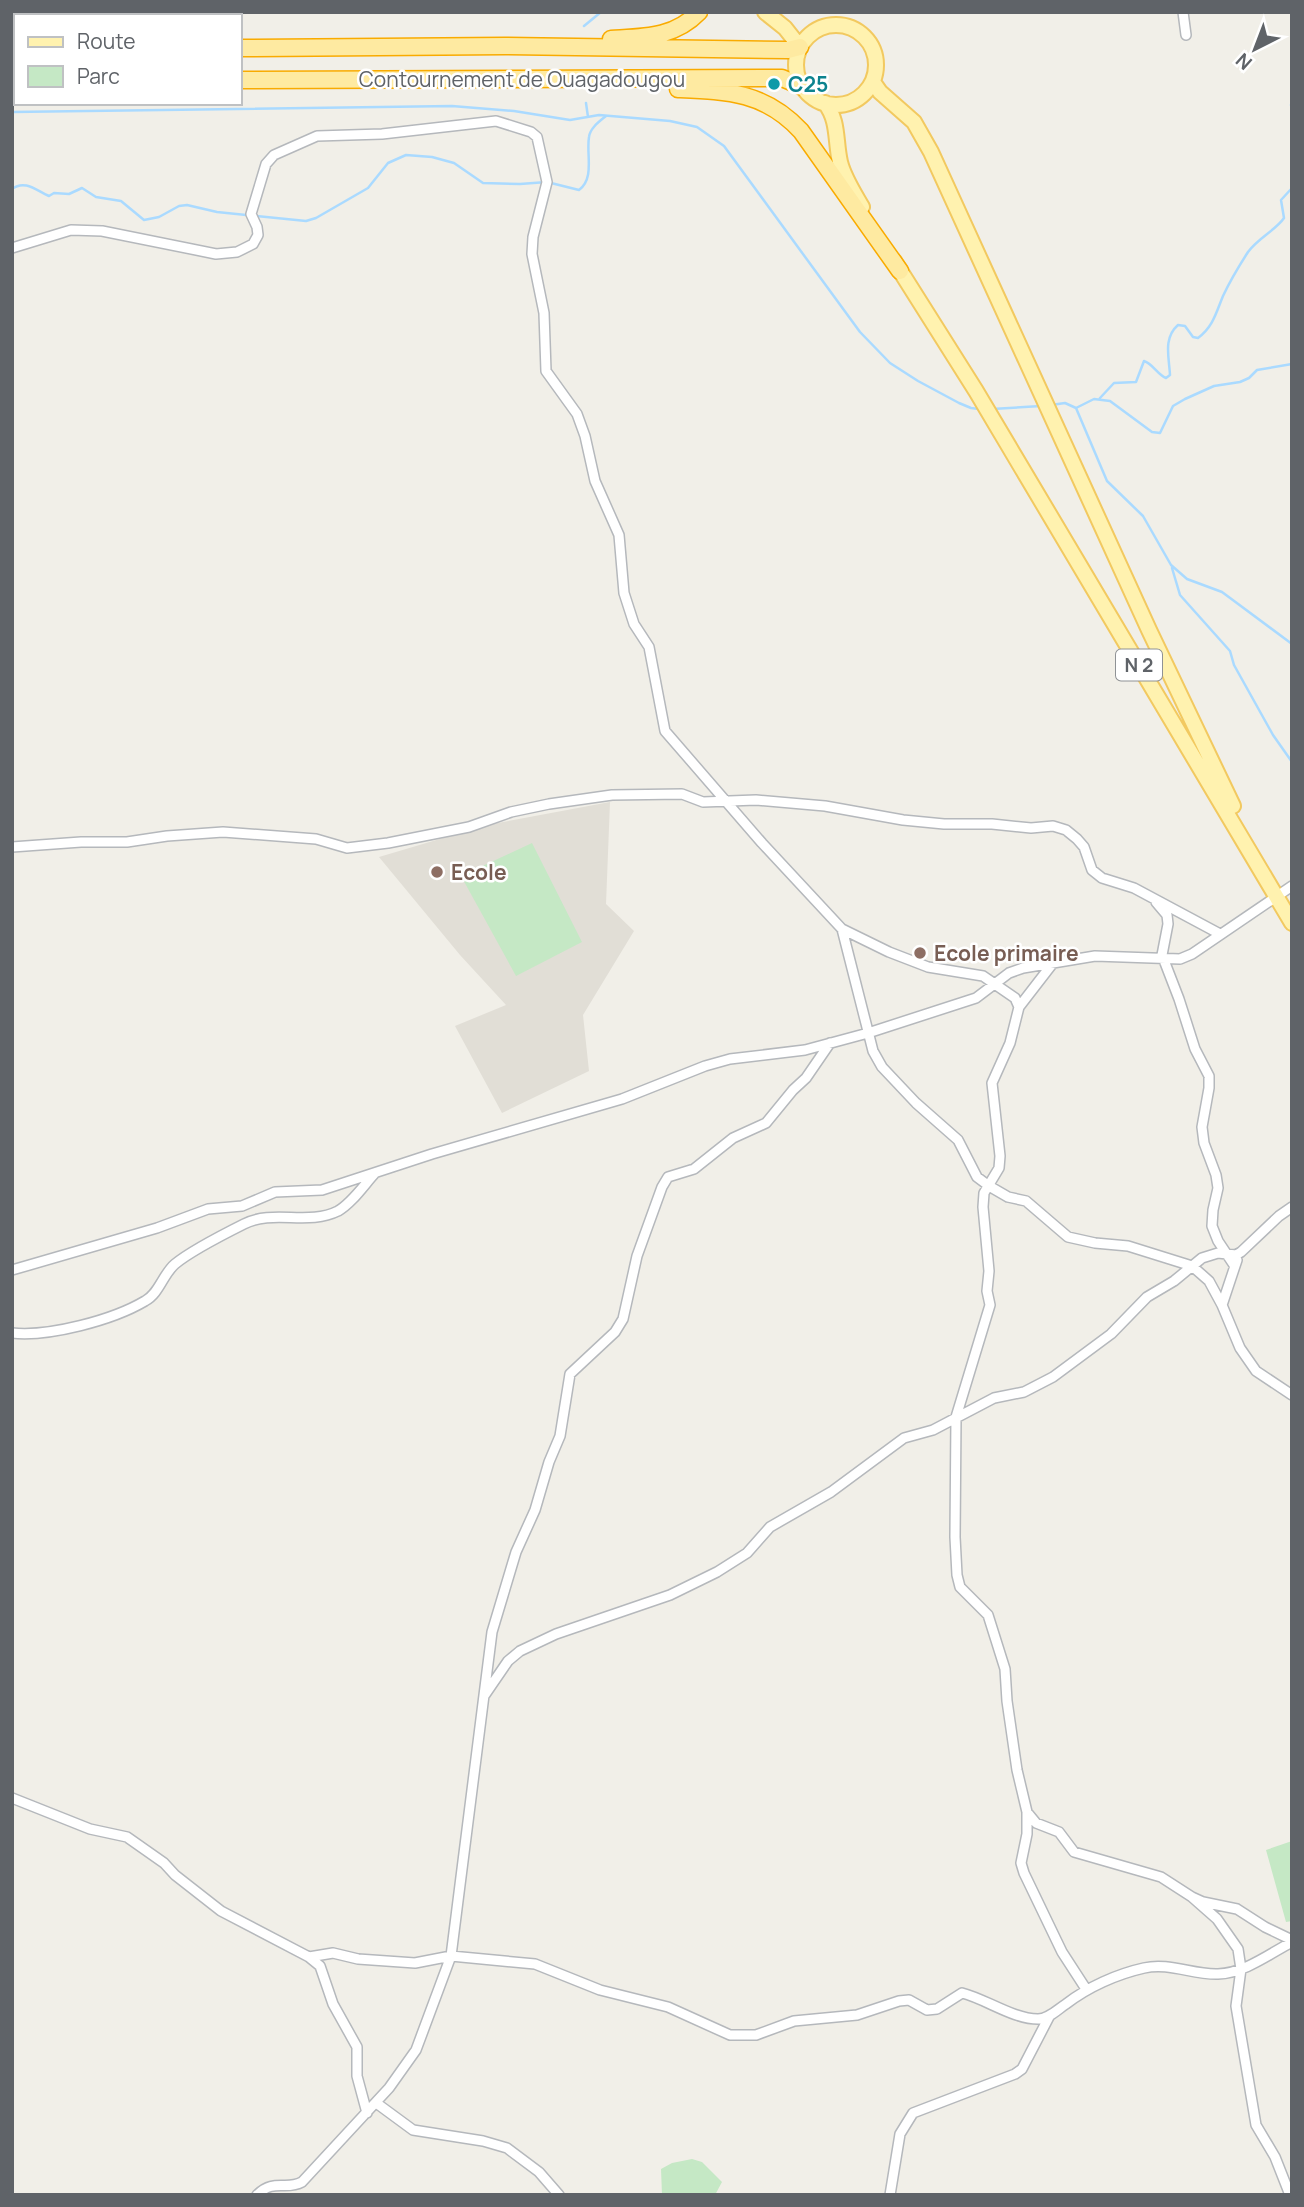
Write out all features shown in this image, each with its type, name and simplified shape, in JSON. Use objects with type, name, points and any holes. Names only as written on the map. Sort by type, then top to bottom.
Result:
[{"type":"highway","points":[[505,46],[663,35],[684,26],[699,12]]},
{"type":"highway","points":[[242,48],[505,46],[788,50],[800,47]]},
{"type":"highway","name":"Contournement de Ouagadougou","points":[[242,80],[782,78],[803,87]]},
{"type":"highway","points":[[505,80],[715,91],[755,98],[789,118],[801,131],[900,271]]},
{"type":"main road","points":[[765,12],[785,28],[800,47]]},
{"type":"main road","points":[[825,103],[844,105],[856,100],[866,93],[876,70],[872,45],[852,27],[842,12]]},
{"type":"main road","points":[[803,87],[796,69],[797,55],[812,32],[824,26],[838,24],[852,27]]},
{"type":"main road","name":"N 2","points":[[873,82],[880,92],[914,122],[922,135],[1177,691],[1276,896]]},
{"type":"main road","name":"Contournement de Ouagadougou","points":[[803,87],[808,94],[825,103]]},
{"type":"main road","name":"N 2","points":[[825,103],[832,112],[836,125],[840,162],[846,178],[900,271],[1002,434],[1292,923]]},
{"type":"street","points":[[1183,12],[1185,35]]},
{"type":"street","points":[[12,248],[71,230],[92,230],[124,234],[216,254],[237,252],[253,244],[258,235],[251,214],[265,164],[275,155],[317,136],[382,134],[496,121],[531,132],[537,137],[547,182],[533,237],[532,254],[544,313],[546,370],[577,414],[595,481],[619,535],[624,593],[634,624],[649,647],[666,731],[807,894],[842,929],[858,939],[928,967],[983,976],[1016,998],[1019,1007]]},
{"type":"street","points":[[12,847],[127,842],[223,832],[316,839],[347,848],[468,827],[511,812],[549,804],[612,795],[674,793],[703,802],[755,800],[825,806],[890,818],[944,824],[992,824],[1031,828],[1053,826],[1066,830],[1077,839],[1084,847],[1092,870],[1102,878],[1134,888],[1220,934]]},
{"type":"street","points":[[12,1270],[157,1228],[208,1209],[242,1206],[275,1192],[322,1190],[622,1099],[705,1066],[730,1059],[805,1050],[868,1033],[976,998],[1016,971],[1107,955],[1180,959],[1192,954],[1292,886]]},
{"type":"street","points":[[1153,898],[1167,915],[1163,959],[1195,1049],[1209,1076],[1202,1127],[1204,1143],[1218,1188],[1212,1226],[1234,1265]]},
{"type":"street","points":[[842,929],[873,1051],[882,1068],[958,1140],[977,1177],[1008,1197],[1026,1201],[1068,1237],[1128,1246],[1192,1266],[1209,1281],[1240,1348],[1256,1371],[1292,1395]]},
{"type":"street","points":[[1053,963],[1019,1007],[1010,1043],[992,1083],[1000,1156],[999,1168],[984,1193],[983,1207],[990,1305],[957,1416],[955,1537],[960,1587],[988,1615],[1005,1670],[1017,1770],[1027,1812],[1027,1834],[1021,1863],[1062,1952],[1086,1989]]},
{"type":"street","points":[[257,2195],[268,2185],[296,2186],[302,2182],[367,2113],[416,2050],[451,1956],[492,1632],[516,1552],[536,1510],[549,1462],[560,1436],[570,1374],[615,1332],[623,1319],[637,1256],[662,1187],[668,1177],[694,1169],[733,1139],[766,1123],[806,1078],[830,1043]]},
{"type":"street","points":[[12,1333],[73,1329],[146,1301],[176,1264],[247,1222],[269,1217],[311,1218],[328,1215],[340,1210],[377,1172]]},
{"type":"street","points":[[1222,1306],[1234,1265],[1241,1252],[1292,1207]]},
{"type":"street","points":[[484,1696],[508,1661],[520,1651],[556,1634],[670,1595],[717,1572],[747,1553],[770,1527],[831,1492],[904,1438],[933,1430],[994,1398],[1024,1392],[1053,1377],[1111,1334],[1147,1297],[1174,1281],[1202,1258],[1217,1253],[1241,1252]]},
{"type":"street","points":[[12,1798],[90,1829],[127,1837],[164,1863],[221,1911],[309,1956],[320,1966],[333,2004],[357,2047],[357,2076],[367,2113]]},
{"type":"street","points":[[1027,1812],[1036,1823],[1059,1832],[1074,1852],[1161,1877],[1217,1919],[1238,1949],[1241,1969],[1236,2006],[1256,2125],[1275,2157],[1290,2195]]},
{"type":"street","points":[[1192,1898],[1237,1909],[1292,1941]]},
{"type":"street","points":[[309,1956],[333,1953],[358,1959],[415,1962],[451,1956],[536,1964],[600,1990],[668,2007],[730,2035],[738,2036],[756,2035],[794,2021],[857,2015],[899,2001],[909,2000],[927,2010],[937,2008],[962,1993],[1040,2020],[1049,2017],[1086,1989],[1144,1968],[1163,1966],[1216,1974],[1241,1969],[1292,1941]]},
{"type":"street","points":[[890,2195],[900,2134],[913,2113],[1015,2074],[1021,2069],[1049,2017]]},
{"type":"street","points":[[374,2104],[413,2130],[483,2141],[507,2148],[539,2172],[559,2195]]},
{"type":"shaded area","points":[[610,802],[606,904],[634,931],[583,1015],[589,1071],[502,1113],[455,1026],[506,1005],[460,955],[379,857],[487,825]]},
{"type":"green space","points":[[532,843],[582,942],[516,976],[461,876]]},
{"type":"green space","points":[[1292,1841],[1292,1921],[1286,1922],[1266,1850]]},
{"type":"green space","points":[[692,2159],[702,2162],[722,2182],[715,2195],[662,2195],[661,2169],[672,2163]]},
{"type":"waterway","points":[[584,26],[601,12]]},
{"type":"waterway","points":[[586,103],[588,117]]},
{"type":"waterway","points":[[12,112],[452,106],[514,111],[570,120],[599,115],[670,121],[697,127],[724,146],[860,332],[890,363],[959,403],[979,409]]},
{"type":"waterway","points":[[12,189],[22,185],[49,196],[54,193],[69,194],[82,188],[96,197],[121,201],[144,220],[159,217],[179,206],[187,205],[217,212],[306,221],[368,188],[388,163],[406,155],[432,157],[454,163],[483,183],[547,182],[579,190],[587,179],[590,134],[606,116]]},
{"type":"waterway","points":[[1100,398],[1114,383],[1136,382],[1144,361],[1166,378],[1170,375],[1168,348],[1173,330],[1178,325],[1185,326],[1193,337],[1198,338],[1207,329],[1248,252],[1284,218],[1281,200],[1292,188]]},
{"type":"waterway","points":[[1076,408],[1094,399],[1110,401],[1152,432],[1160,433],[1173,406],[1185,399],[1214,386],[1240,382],[1257,370],[1292,364]]},
{"type":"waterway","points":[[1051,405],[1065,403],[1076,408],[1107,481],[1143,516],[1171,565],[1187,579],[1222,592],[1292,644]]},
{"type":"waterway","points":[[992,409],[1041,406]]},
{"type":"waterway","points":[[1172,568],[1180,595],[1230,651],[1234,665],[1273,735],[1292,762]]},
{"type":"place","name":"C25","points":[[774,84]]},
{"type":"place","name":"Ecole","points":[[437,872]]},
{"type":"place","name":"Ecole primaire","points":[[920,953]]}]
